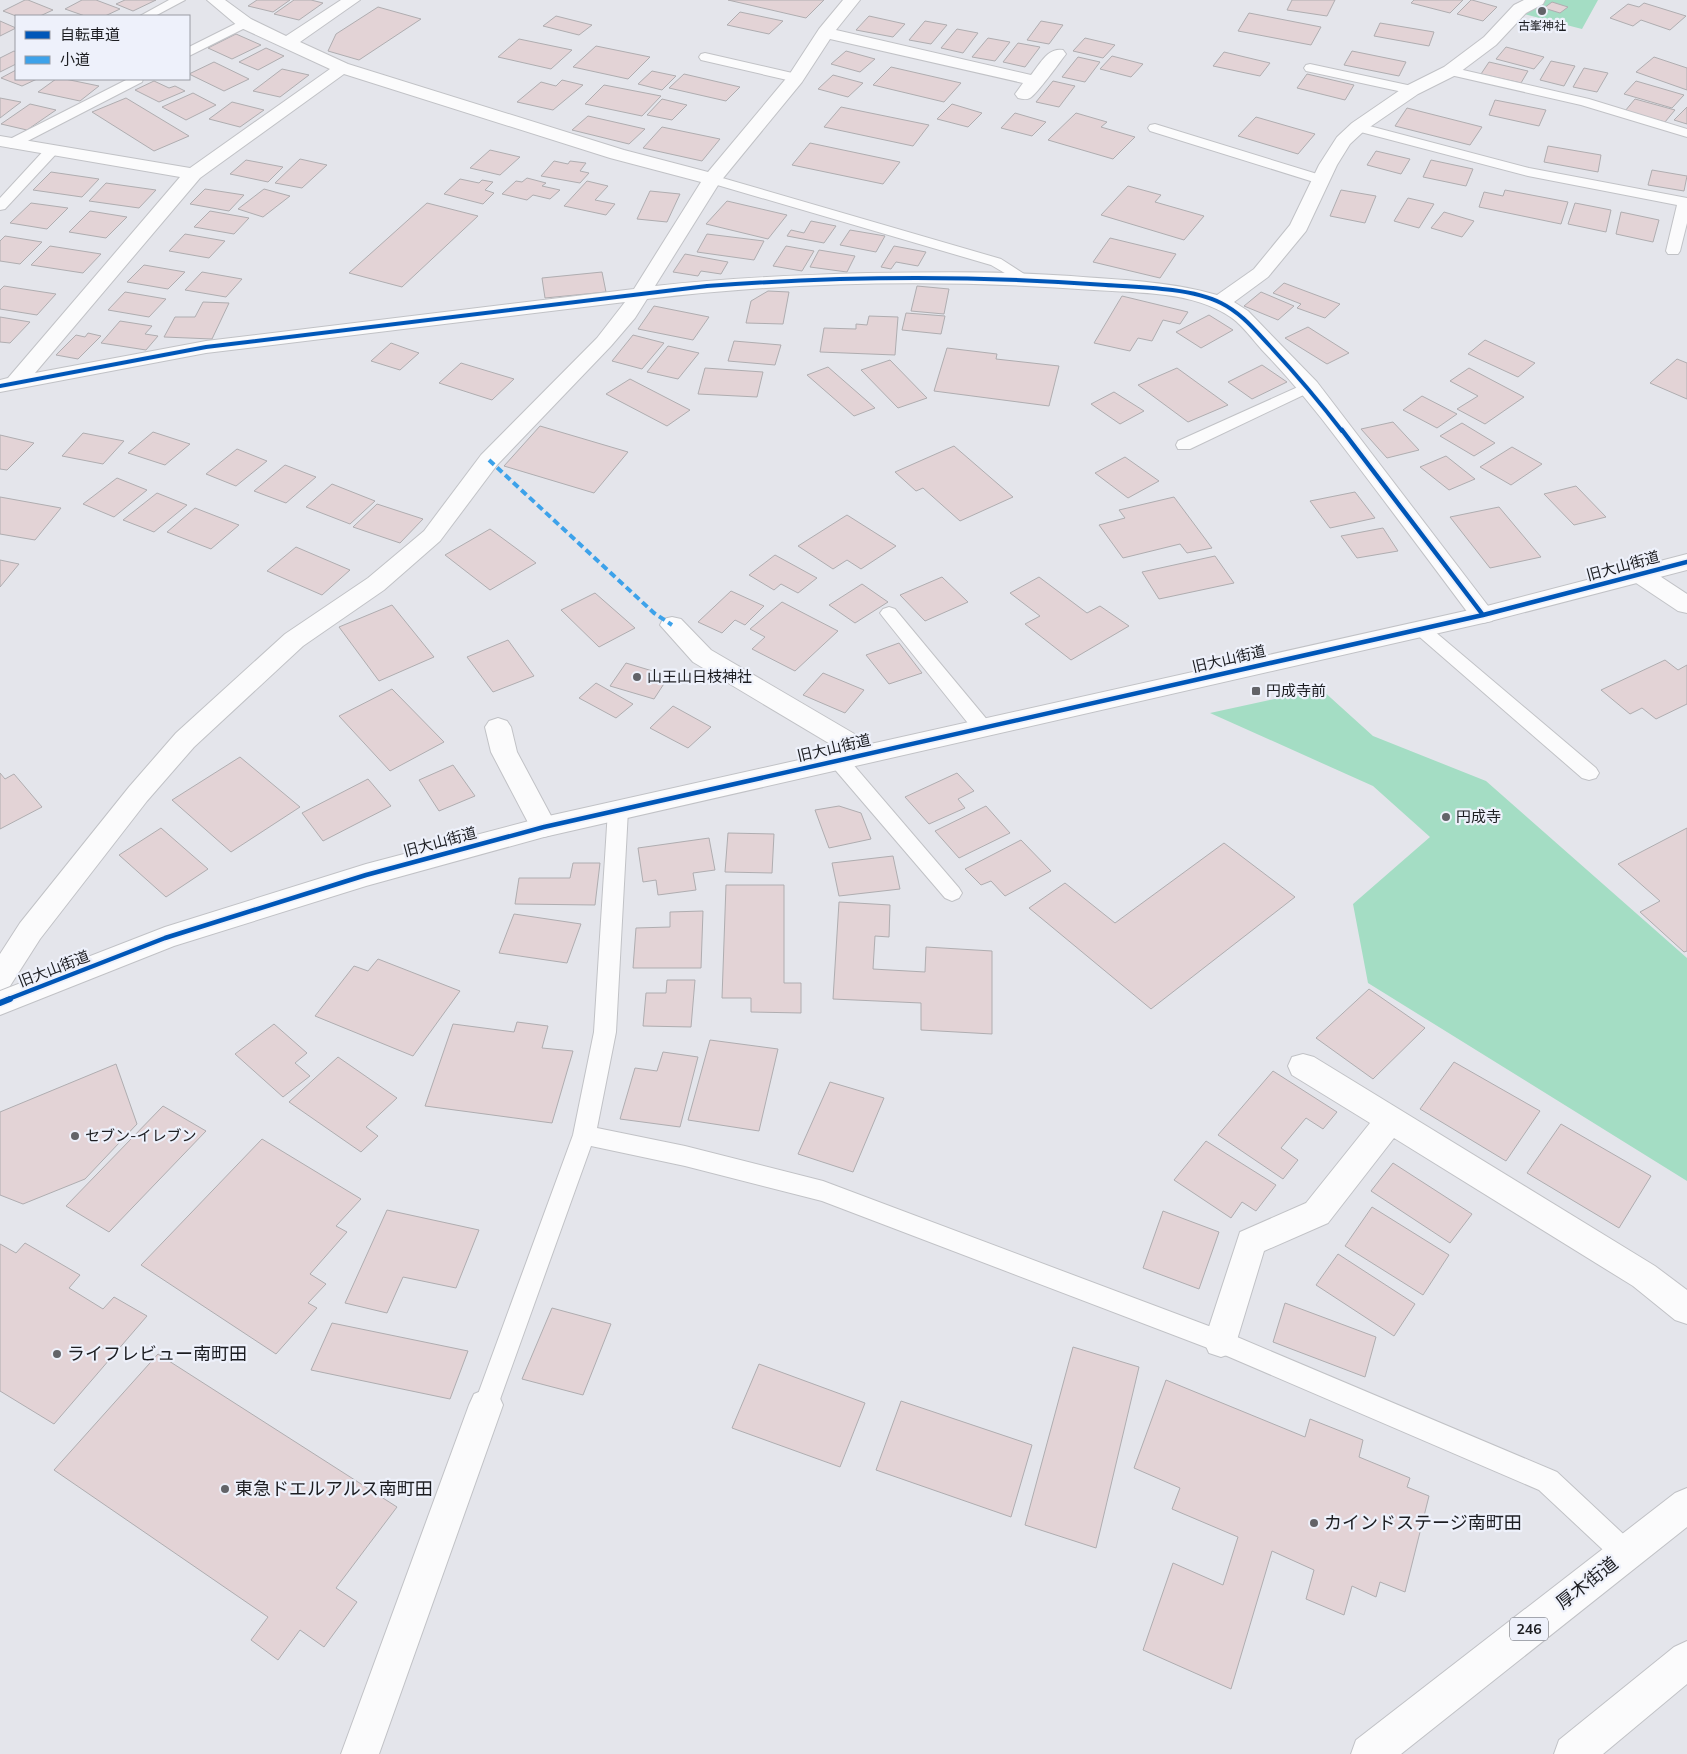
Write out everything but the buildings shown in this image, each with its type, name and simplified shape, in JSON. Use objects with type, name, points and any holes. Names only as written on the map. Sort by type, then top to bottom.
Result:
[{"type":"main road","points":[[214,0],[245,23],[342,68],[617,154],[712,179]]},
{"type":"main road","points":[[287,43],[352,0]]},
{"type":"main road","points":[[0,978],[30,931],[138,794],[185,740],[294,640],[376,584],[432,536],[488,460],[604,342],[628,314],[712,179],[796,78],[826,33],[852,0]]},
{"type":"main road","points":[[1220,302],[1261,273],[1293,235],[1299,227],[1328,165],[1343,141],[1358,127],[1412,90],[1450,72],[1490,41],[1520,9],[1536,0]]},
{"type":"main road","points":[[826,33],[1036,80]]},
{"type":"main road","points":[[1024,94],[1058,54]]},
{"type":"main road","points":[[8,384],[193,174],[342,68]]},
{"type":"main road","points":[[5,142],[193,174]]},
{"type":"main road","points":[[8,384],[206,347],[707,286],[776,281],[913,278],[1024,279],[1150,288],[1188,293],[1220,302],[1240,315],[1309,387],[1483,615]]},
{"type":"main road","name":"旧大山街道","points":[[0,1004],[174,936],[366,875],[544,827],[1483,615],[1687,562]]},
{"type":"main road","points":[[1641,575],[1687,605]]},
{"type":"main road","points":[[672,625],[702,656],[866,753]]},
{"type":"main road","points":[[498,727],[504,752],[544,827]]},
{"type":"main road","points":[[1303,1066],[1644,1276],[1687,1309]]},
{"type":"main road","points":[[1221,1342],[1251,1242],[1317,1213],[1390,1120]]},
{"type":"main road","points":[[360,1754],[486,1405]]},
{"type":"main road","name":"厚木街道","points":[[1370,1754],[1687,1504]]},
{"type":"main road","points":[[1574,1754],[1687,1660]]},
{"type":"lane","points":[[148,15],[179,0]]},
{"type":"lane","points":[[190,51],[245,23]]},
{"type":"lane","points":[[705,57],[796,78]]},
{"type":"lane","points":[[1310,68],[1412,90]]},
{"type":"lane","points":[[1450,72],[1584,102],[1687,133]]},
{"type":"lane","points":[[5,142],[135,80]]},
{"type":"lane","points":[[1358,127],[1527,177],[1686,203],[1673,251]]},
{"type":"lane","points":[[1155,128],[1322,180]]},
{"type":"lane","points":[[0,206],[52,150]]},
{"type":"lane","points":[[712,179],[996,262],[1024,279]]},
{"type":"lane","points":[[1184,445],[1309,387]]},
{"type":"lane","points":[[889,614],[982,727]]},
{"type":"lane","points":[[1421,629],[1589,773]]},
{"type":"lane","points":[[838,760],[952,893]]},
{"type":"lane","points":[[486,1405],[584,1135],[605,1032],[618,810]]},
{"type":"lane","points":[[584,1135],[685,1156],[823,1191],[1221,1342],[1548,1481],[1625,1553]]},
{"type":"green space","points":[[1545,0],[1598,0],[1582,29],[1524,14]]},
{"type":"green space","points":[[1321,689],[1373,736],[1486,781],[1687,958],[1687,1181],[1368,983],[1353,904],[1430,837],[1373,786],[1210,713]]},
{"type":"marked path","points":[[489,460],[654,613],[672,625]]},
{"type":"cycle path","points":[[0,386],[206,347],[707,286],[776,281],[913,278],[1025,279],[1150,288],[1188,293],[1220,302],[1241,315],[1309,387],[1483,615]]},
{"type":"cycle path","points":[[0,1003],[165,938],[366,875],[544,827],[1483,615],[1687,562]]},
{"type":"place","name":"古峯神社","points":[[1542,11]]},
{"type":"place","name":"山王山日枝神社","points":[[637,677]]},
{"type":"place","name":"円成寺前","points":[[1256,691]]},
{"type":"place","name":"円成寺","points":[[1446,817]]},
{"type":"place","name":"セブン-イレブン","points":[[75,1136]]},
{"type":"place","name":"ライフレビュー南町田","points":[[57,1354]]},
{"type":"place","name":"東急ドエルアルス南町田","points":[[225,1489]]},
{"type":"place","name":"カインドステージ南町田","points":[[1314,1523]]}]
